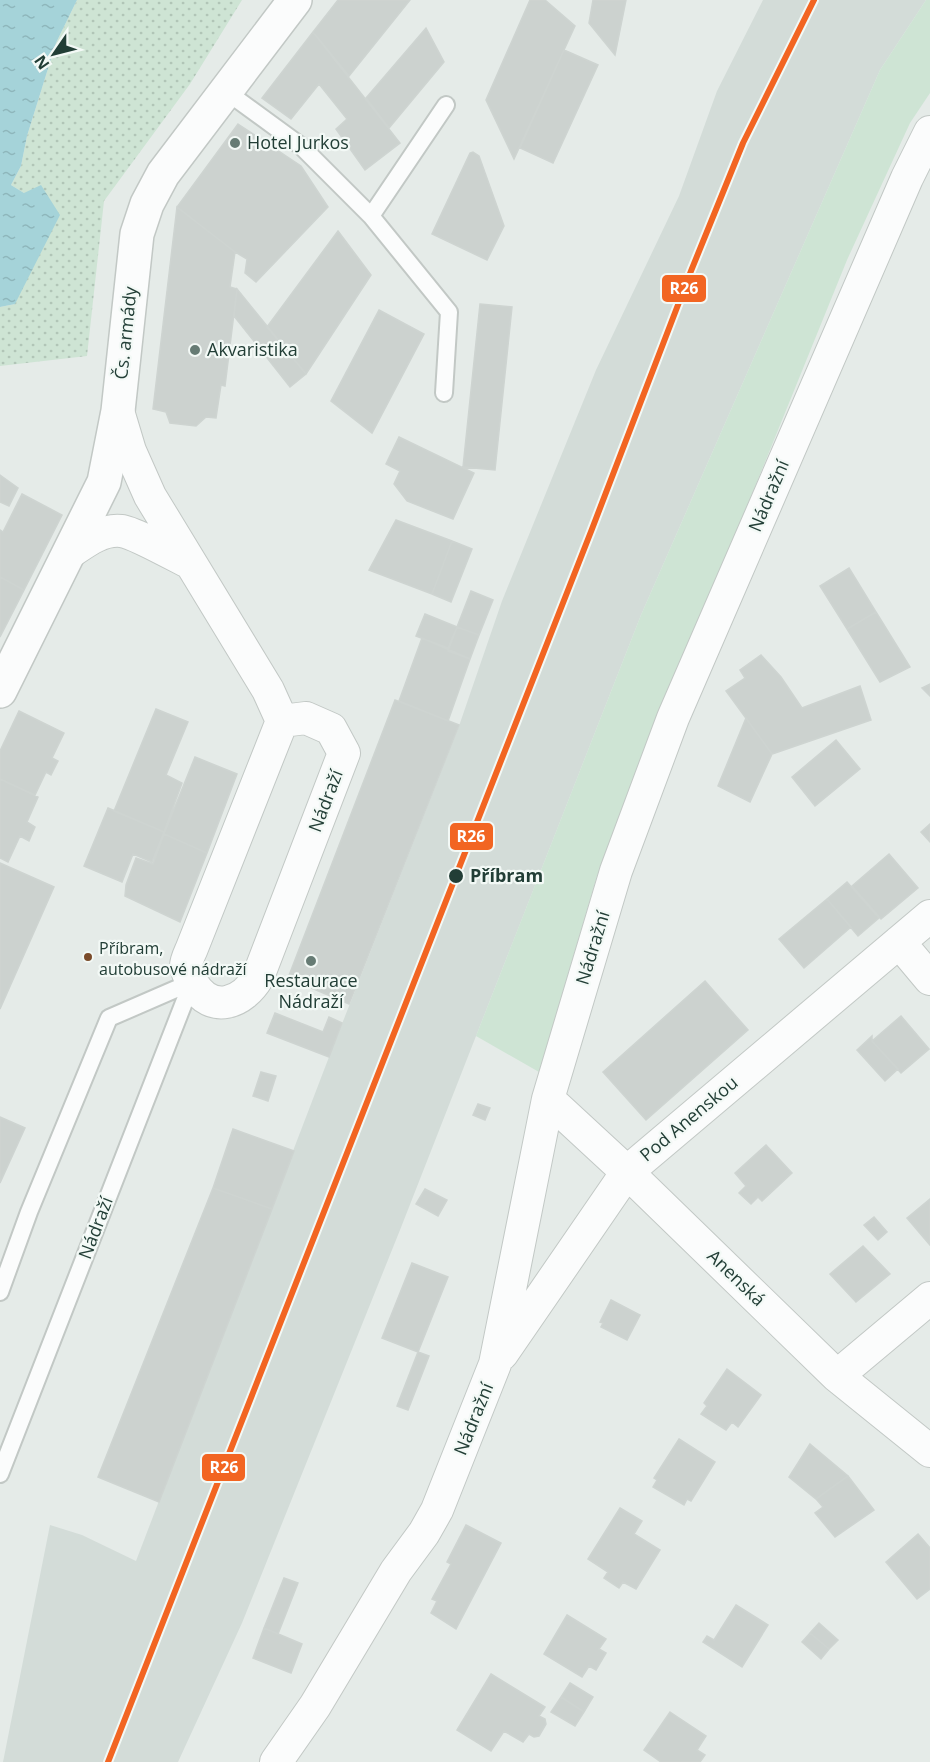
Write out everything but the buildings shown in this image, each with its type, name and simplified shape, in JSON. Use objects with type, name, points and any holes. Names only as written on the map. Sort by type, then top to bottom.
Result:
[{"type":"street","name":"Čs. armády","points":[[0,691],[104,482],[118,411],[137,234],[147,204],[163,174],[295,0]]},
{"type":"street","name":"Nádražní","points":[[276,1762],[315,1706],[396,1571],[424,1533],[437,1510],[495,1364],[548,1099],[616,871],[674,718],[902,189],[928,142]]},
{"type":"street","points":[[118,411],[138,474],[268,690],[282,721]]},
{"type":"street","points":[[69,553],[91,538],[108,532],[122,531],[190,563]]},
{"type":"street","name":"Nádraží","points":[[306,718],[331,729],[344,753],[258,977],[252,987],[238,999],[222,1002],[208,999],[198,991],[186,967],[282,721],[306,718]]},
{"type":"street","name":"Pod Anenskou","points":[[495,1364],[627,1172],[930,916]]},
{"type":"street","points":[[899,942],[930,979]]},
{"type":"street","name":"Anenská","points":[[548,1099],[627,1172],[837,1376],[930,1451]]},
{"type":"street","points":[[837,1376],[930,1298]]},
{"type":"lane","points":[[227,92],[301,146],[371,216],[449,312],[444,393]]},
{"type":"lane","points":[[371,216],[446,105]]},
{"type":"lane","points":[[0,1292],[29,1212],[109,1018],[192,982]]},
{"type":"lane","name":"Nádraží","points":[[0,1474],[192,982]]},
{"type":"shaded area","points":[[763,0],[926,0],[880,70],[641,615],[400,1230],[242,1623],[178,1762],[3,1762],[50,1525],[82,1535],[136,1561],[329,1057],[459,726],[502,601],[596,370],[679,196],[717,91]]},
{"type":"green space","points":[[77,0],[242,0],[190,84],[104,201],[87,356],[0,366],[0,307],[15,304],[24,193],[11,185],[21,166],[27,136],[56,43]]},
{"type":"green space","points":[[926,0],[930,0],[930,93],[910,123],[847,260],[597,876],[539,1072],[476,1036],[641,615],[880,70]]},
{"type":"water","points":[[0,0],[77,0],[56,43],[27,136],[21,166],[11,185],[24,193],[41,185],[60,215],[15,304],[0,307]]},
{"type":"transit line","name":"R26","points":[[108,1762],[691,271],[743,143],[814,0]]},
{"type":"place","name":"Hotel Jurkos","points":[[235,143]]},
{"type":"place","name":"Akvaristika","points":[[195,350]]},
{"type":"place","name":"Příbram","points":[[456,876]]},
{"type":"place","name":"Příbram, autobusové nádraží","points":[[88,957]]},
{"type":"place","name":"Restaurace Nádraží","points":[[311,961]]}]
